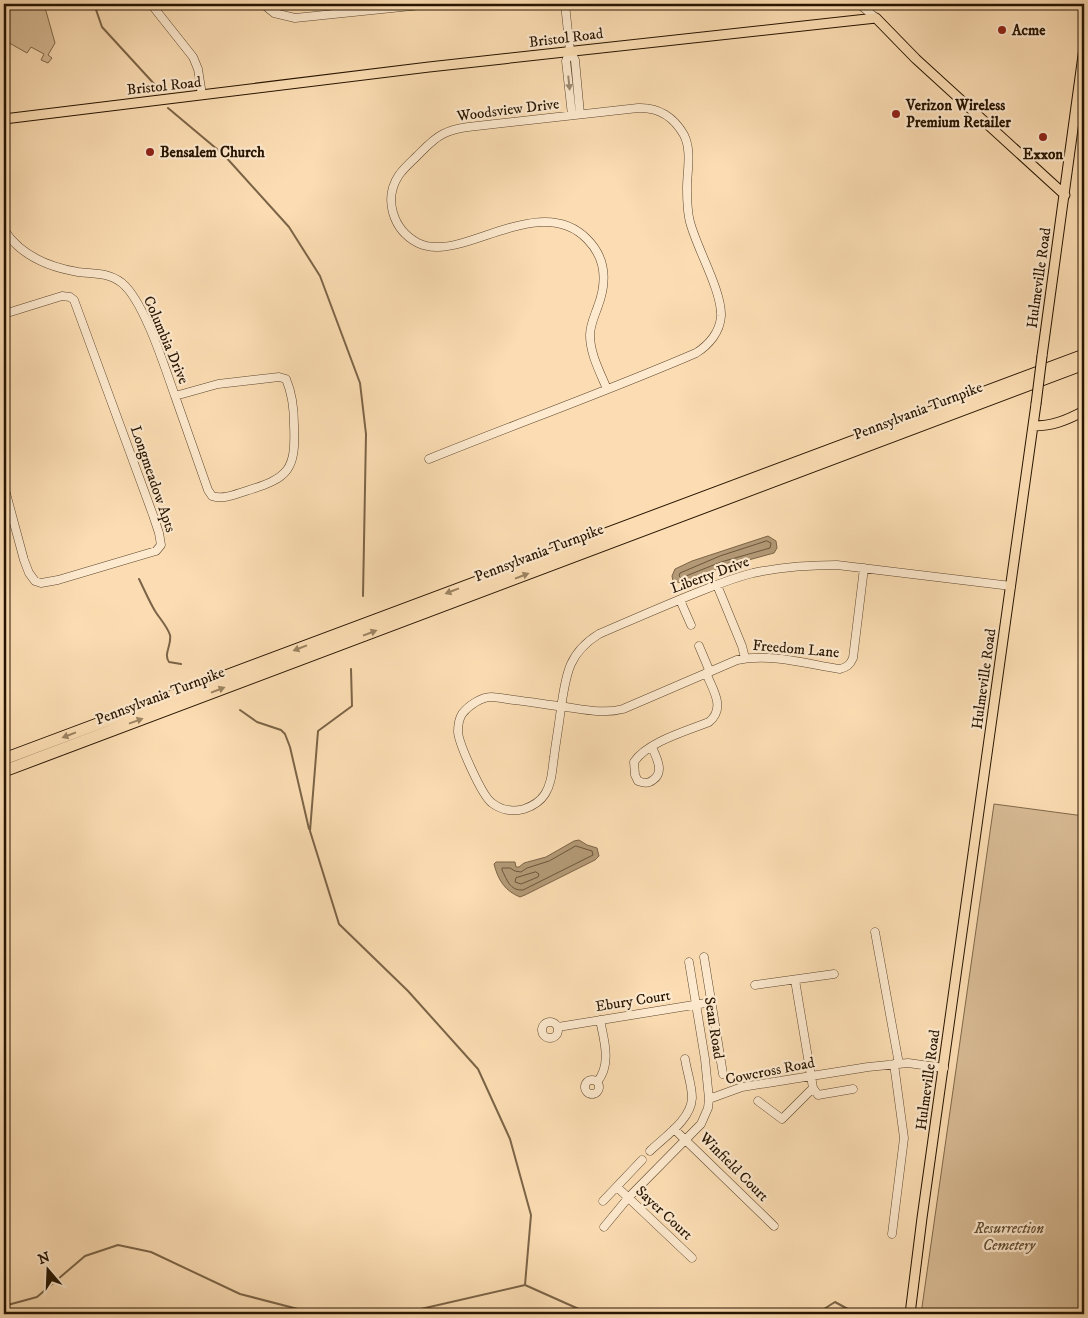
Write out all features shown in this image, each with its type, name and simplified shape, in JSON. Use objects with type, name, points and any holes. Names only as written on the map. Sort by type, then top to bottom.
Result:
[{"type":"highway","name":"Pennsylvania Turnpike","points":[[4,760],[1084,356]]},
{"type":"highway","name":"Pennsylvania Turnpike","points":[[4,771],[1084,364]]},
{"type":"main road","name":"Bristol Road","points":[[4,119],[570,51],[876,18]]},
{"type":"main road","points":[[876,18],[920,63],[1065,195]]},
{"type":"main road","name":"Hulmeville Road","points":[[910,1314],[1084,48]]},
{"type":"main road","points":[[1033,426],[1055,424],[1084,412]]},
{"type":"street","points":[[151,4],[193,57],[198,69],[202,95]]},
{"type":"street","points":[[263,4],[274,13],[295,18],[431,4]]},
{"type":"street","points":[[566,4],[570,51],[566,61],[576,115]]},
{"type":"street","points":[[859,4],[876,18]]},
{"type":"street","name":"Woodsview Drive","points":[[429,459],[607,389],[702,349],[708,345],[720,324],[720,308],[690,222],[685,137],[678,126],[662,112],[650,108],[638,108],[468,127],[442,134],[426,146],[400,175],[395,184],[391,197],[392,212],[398,225],[409,237],[419,243],[437,248],[531,223],[558,222],[579,232],[593,246],[602,263],[604,272],[603,291],[592,323],[590,337],[607,389]]},
{"type":"street","name":"Columbia Drive","points":[[4,230],[21,250],[42,262],[79,272],[101,273],[116,279],[129,290],[147,324],[208,490],[212,496],[221,498],[268,484],[277,480],[289,467],[295,453],[295,445],[292,400],[286,379],[279,377],[218,384],[175,396]]},
{"type":"street","name":"Longmeadow Apts","points":[[4,314],[62,296],[70,297],[74,300],[153,515],[161,545],[156,551],[58,580],[42,583],[34,581],[24,560],[4,486]]},
{"type":"street","name":"Liberty Drive","points":[[561,706],[491,697],[476,702],[462,714],[458,722],[461,745],[490,802],[499,808],[518,810],[534,806],[545,795],[551,781],[568,670],[576,655],[588,641],[599,634],[680,600],[752,573],[794,566],[837,565],[1011,586]]},
{"type":"street","name":"Freedom Lane","points":[[561,706],[612,712],[745,658],[766,657],[840,669],[850,664],[853,658],[864,568]]},
{"type":"street","points":[[717,585],[745,658]]},
{"type":"street","points":[[680,600],[691,625]]},
{"type":"street","points":[[652,746],[660,769],[656,778],[649,782],[638,782],[635,775],[634,762],[646,750],[652,746],[709,722],[715,717],[718,703],[700,646]]},
{"type":"street","points":[[875,932],[896,1064],[904,1138],[892,1234]]},
{"type":"street","points":[[704,956],[723,1074]]},
{"type":"street","name":"Sean Road","points":[[689,962],[710,1098]]},
{"type":"street","points":[[755,985],[834,974]]},
{"type":"street","points":[[795,980],[812,1088],[818,1095],[853,1089]]},
{"type":"street","name":"Ebury Court","points":[[558,1028],[712,1002]]},
{"type":"street","points":[[597,1082],[603,1073],[606,1057],[600,1020]]},
{"type":"street","points":[[650,1151],[674,1128],[690,1108],[692,1098],[685,1059]]},
{"type":"street","name":"Cowcross Road","points":[[604,1227],[628,1198],[686,1140],[704,1118],[710,1098],[742,1087],[896,1064],[924,1064],[944,1068]]},
{"type":"street","points":[[758,1101],[782,1119],[812,1088]]},
{"type":"street","name":"Winfield Court","points":[[674,1128],[774,1226]]},
{"type":"street","points":[[604,1202],[642,1160]]},
{"type":"street","name":"Sayer Court","points":[[617,1187],[692,1258]]},
{"type":"green space","points":[[44,4],[55,43],[48,55],[52,58],[48,63],[41,60],[44,54],[31,47],[27,53],[4,40],[4,5]]},
{"type":"green space","name":"Resurrection Cemetery","points":[[994,804],[1084,816],[1084,1310],[1073,1314],[921,1314]]},
{"type":"water","points":[[768,536],[776,541],[777,548],[774,553],[723,567],[681,583],[673,581],[672,576],[675,569],[692,561]]},
{"type":"water","points":[[579,840],[597,848],[599,856],[595,860],[520,897],[510,892],[503,884],[494,864],[496,862],[515,862],[516,867],[519,867],[524,863],[546,857]]},
{"type":"waterway","points":[[94,4],[102,27],[157,87]]},
{"type":"waterway","points":[[168,108],[224,155],[289,227],[320,276],[360,383],[366,434],[363,596]]},
{"type":"waterway","points":[[139,579],[170,635],[167,659],[169,662],[181,664]]},
{"type":"waterway","points":[[351,669],[352,706],[318,731],[310,831],[339,924],[408,991],[478,1069],[510,1139],[531,1215],[525,1285]]},
{"type":"waterway","points":[[240,710],[257,722],[281,730],[285,734],[290,747],[309,829]]},
{"type":"waterway","points":[[4,1306],[37,1297],[85,1256],[118,1245],[151,1252],[240,1294],[317,1314]]},
{"type":"waterway","points":[[399,1314],[525,1285],[590,1314]]},
{"type":"waterway","points":[[816,1314],[835,1302],[857,1314]]},
{"type":"place","name":"Acme","points":[[1002,30]]},
{"type":"place","name":"Verizon Wireless Premium Retailer","points":[[896,114]]},
{"type":"place","name":"Exxon","points":[[1043,137]]},
{"type":"place","name":"Bensalem Church","points":[[150,152]]}]
